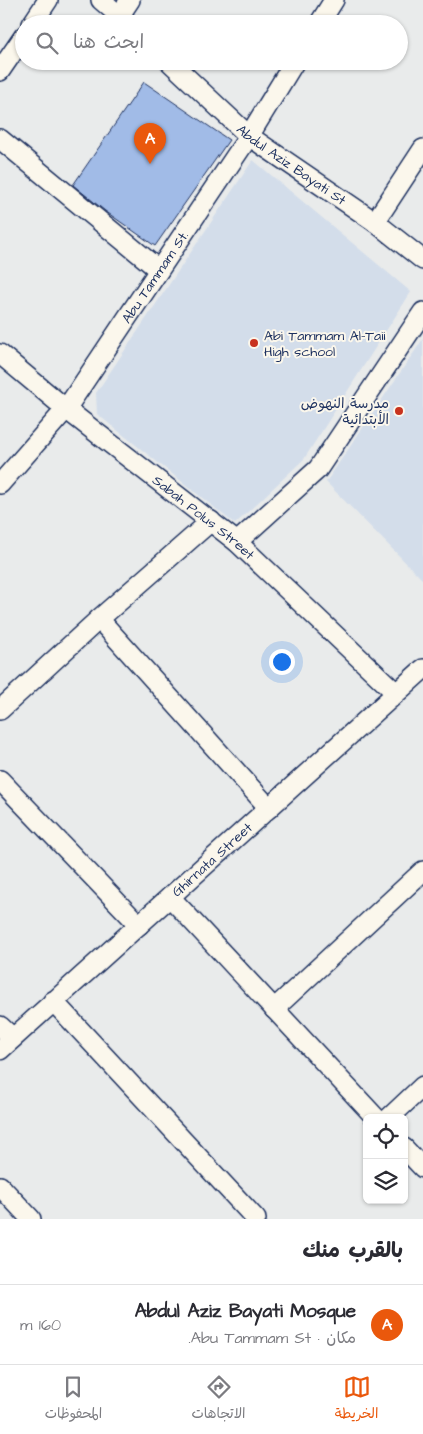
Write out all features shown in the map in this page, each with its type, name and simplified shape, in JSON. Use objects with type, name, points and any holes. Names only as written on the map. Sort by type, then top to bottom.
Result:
[{"type":"street","points":[[38,15],[48,0]]},
{"type":"street","points":[[101,0],[126,13]]},
{"type":"street","points":[[325,15],[334,0]]},
{"type":"street","points":[[0,71],[15,49]]},
{"type":"street","name":"Abdul Aziz Bayati St","points":[[178,70],[248,136],[375,222],[423,260]]},
{"type":"street","name":"Abu Tammam St.","points":[[0,484],[66,409],[290,70]]},
{"type":"street","points":[[0,139],[159,270]]},
{"type":"street","points":[[375,222],[423,150]]},
{"type":"street","points":[[237,542],[318,469],[423,312]]},
{"type":"street","name":"Sabah Polus Street","points":[[0,354],[66,409],[237,542],[396,693]]},
{"type":"street","points":[[0,710],[211,521]]},
{"type":"street","points":[[100,619],[269,808]]},
{"type":"street","name":"Ghirnata Street","points":[[4,1038],[53,1001],[396,693],[420,677]]},
{"type":"street","points":[[0,780],[139,925]]},
{"type":"street","points":[[274,1009],[423,872]]},
{"type":"street","points":[[170,897],[372,1114]]},
{"type":"street","points":[[53,1001],[256,1219]]},
{"type":"street","points":[[393,1114],[423,1086]]},
{"type":"street","points":[[408,1152],[423,1168]]},
{"type":"street","points":[[0,1186],[31,1219]]},
{"type":"shaded area","name":"Abi Tammam Al-Taii High school","points":[[253,160],[411,292],[304,459],[235,524],[97,414],[96,393]]},
{"type":"shaded area","name":"مدرسة النهوض الأبتدائية","points":[[423,339],[423,580],[326,482]]},
{"type":"building","points":[[144,82],[229,140],[155,246],[105,211],[73,185]]},
{"type":"place","name":"Abdul Aziz Bayati Mosque","points":[[150,164]]},
{"type":"place","name":"Abi Tammam Al-Taii High school","points":[[254,343]]},
{"type":"place","name":"مدرسة النهوض الأبتدائية","points":[[399,411]]}]
